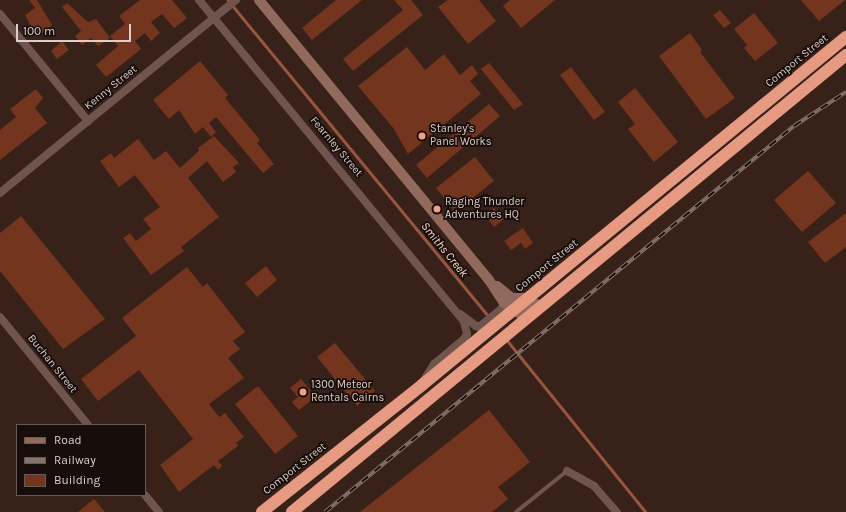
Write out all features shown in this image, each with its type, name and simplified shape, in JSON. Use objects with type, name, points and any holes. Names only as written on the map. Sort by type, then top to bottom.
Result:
[{"type":"highway","name":"Comport Street","points":[[262,512],[422,385],[485,328],[502,319],[508,307],[528,298],[846,38]]},
{"type":"highway","points":[[292,512],[846,55]]},
{"type":"street","name":"Fearnley Street","points":[[199,0],[455,310],[465,326],[466,337],[432,367],[422,385]]},
{"type":"street","name":"Kenny Street","points":[[0,193],[236,0]]},
{"type":"street","points":[[259,0],[489,280],[508,307],[519,313],[529,310],[570,276],[587,269]]},
{"type":"street","points":[[0,14],[88,121]]},
{"type":"street","points":[[489,280],[512,298],[528,298]]},
{"type":"street","points":[[485,328],[501,309],[508,307]]},
{"type":"street","name":"Fearnley Street","points":[[455,310],[485,328]]},
{"type":"street","name":"Buchan Street","points":[[0,317],[87,424]]},
{"type":"street","points":[[567,472],[594,486],[617,512]]},
{"type":"street","points":[[146,496],[158,512]]},
{"type":"lane","points":[[516,512],[567,472]]},
{"type":"building","points":[[29,0],[37,0],[52,25],[37,37],[25,15],[35,8]]},
{"type":"building","points":[[140,0],[172,0],[187,18],[174,28],[162,14],[151,22],[160,33],[151,41],[145,33],[135,41],[141,49],[106,77],[96,65],[118,46],[110,36],[125,24],[119,16]]},
{"type":"building","points":[[336,0],[362,0],[312,40],[302,28]]},
{"type":"building","points":[[394,0],[411,0],[423,15],[353,71],[343,59],[403,10]]},
{"type":"building","points":[[448,0],[479,0],[496,21],[468,44],[438,7]]},
{"type":"building","points":[[510,0],[555,0],[521,28],[503,6]]},
{"type":"building","points":[[801,0],[845,0],[819,21]]},
{"type":"building","points":[[67,3],[88,22],[96,19],[110,38],[98,46],[91,38],[82,45],[75,36],[81,31],[62,7]]},
{"type":"building","points":[[720,10],[731,23],[724,28],[713,15]]},
{"type":"building","points":[[754,13],[778,43],[755,61],[744,48],[747,45],[734,29]]},
{"type":"building","points":[[690,33],[702,50],[700,52],[735,98],[706,119],[659,56]]},
{"type":"building","points":[[62,41],[69,50],[57,59],[51,51]]},
{"type":"building","points":[[407,47],[425,70],[444,54],[460,75],[472,65],[478,74],[470,81],[481,94],[408,154],[394,129],[358,86]]},
{"type":"building","points":[[200,61],[228,95],[225,98],[260,140],[257,143],[274,164],[263,173],[216,117],[209,123],[216,132],[211,137],[203,127],[195,134],[179,110],[169,119],[153,100]]},
{"type":"building","points":[[489,63],[523,104],[514,110],[481,69]]},
{"type":"building","points":[[571,67],[605,112],[594,120],[560,75]]},
{"type":"building","points":[[635,88],[678,142],[654,162],[628,129],[635,124],[618,102]]},
{"type":"building","points":[[36,89],[43,98],[35,108],[47,123],[0,160],[0,130],[16,117],[10,109]]},
{"type":"building","points":[[489,104],[500,116],[427,178],[416,165]]},
{"type":"building","points":[[214,136],[239,163],[233,167],[236,172],[223,182],[207,161],[188,178],[219,217],[181,247],[184,251],[151,275],[123,238],[130,233],[136,241],[151,229],[143,219],[160,207],[135,175],[119,187],[100,161],[111,153],[114,158],[138,139],[154,160],[166,151],[180,168],[199,151],[198,148]]},
{"type":"building","points":[[475,157],[494,181],[455,212],[436,188]]},
{"type":"building","points":[[808,171],[836,203],[802,232],[774,200]]},
{"type":"building","points":[[494,208],[504,219],[494,227],[485,215]]},
{"type":"building","points":[[846,213],[846,247],[825,263],[808,242]]},
{"type":"building","points":[[21,216],[105,319],[63,349],[0,271],[0,233]]},
{"type":"building","points":[[523,228],[533,243],[525,249],[521,243],[511,250],[504,241]]},
{"type":"building","points":[[266,266],[277,280],[257,297],[245,283]]},
{"type":"building","points":[[187,267],[203,287],[207,283],[245,332],[233,341],[240,349],[228,358],[244,378],[209,404],[219,417],[225,413],[244,437],[236,443],[238,446],[218,461],[222,466],[218,470],[214,465],[179,492],[160,465],[193,439],[139,370],[98,401],[81,379],[136,336],[122,318]]},
{"type":"building","points":[[335,343],[375,391],[357,406],[317,357]]},
{"type":"building","name":"1300 Meteor Rentals Cairns","points":[[301,379],[316,397],[299,410],[292,402],[298,397],[290,388]]},
{"type":"building","points":[[258,386],[298,436],[275,454],[235,404]]},
{"type":"building","points":[[489,410],[530,462],[498,487],[508,499],[492,512],[360,512]]},
{"type":"building","points":[[94,499],[105,512],[78,512]]},
{"type":"waterway","name":"Smiths Creek","points":[[228,0],[489,317]]},
{"type":"waterway","name":"Smiths Creek","points":[[507,340],[646,512]]},
{"type":"railway","points":[[325,512],[794,126],[846,92]]},
{"type":"place","name":"Stanley's Panel Works","points":[[422,136]]},
{"type":"place","name":"Raging Thunder Adventures HQ","points":[[437,209]]},
{"type":"place","name":"1300 Meteor Rentals Cairns","points":[[303,392]]}]
